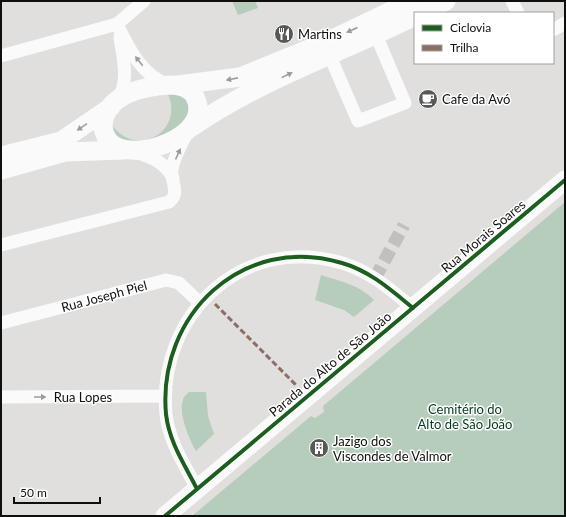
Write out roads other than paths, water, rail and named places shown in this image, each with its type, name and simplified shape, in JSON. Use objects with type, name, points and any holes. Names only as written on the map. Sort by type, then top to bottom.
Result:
[{"type":"main road","points":[[374,29],[412,1]]},
{"type":"main road","points":[[424,12],[446,1]]},
{"type":"main road","points":[[1,156],[60,141],[115,103],[138,90],[240,77],[328,48],[374,29],[414,16]]},
{"type":"main road","points":[[1,170],[66,152],[127,150],[165,144],[190,129],[222,106],[328,48]]},
{"type":"main road","points":[[174,85],[189,90],[197,100],[197,116],[190,129]]},
{"type":"main road","points":[[115,103],[104,118],[104,132],[114,146],[127,150]]},
{"type":"main road","name":"Rua Morais Soares","points":[[413,308],[565,180]]},
{"type":"main road","name":"Parada do Alto de São João","points":[[197,489],[413,308]]},
{"type":"main road","points":[[165,516],[197,489]]},
{"type":"street","points":[[1,56],[117,24],[140,5],[149,1]]},
{"type":"street","points":[[512,1],[518,12]]},
{"type":"street","points":[[554,29],[565,23]]},
{"type":"street","points":[[117,24],[129,49],[145,69],[159,80],[174,85]]},
{"type":"street","points":[[115,103],[121,94],[126,74],[117,24]]},
{"type":"street","points":[[328,48],[358,122],[405,103],[374,29]]},
{"type":"street","points":[[1,245],[166,203],[175,195],[173,166],[190,129]]},
{"type":"street","points":[[127,150],[158,160],[173,178]]},
{"type":"street","name":"Parada do Alto de São João","points":[[197,489],[174,446],[166,416],[166,376],[172,350],[184,326],[200,304],[229,278],[252,267],[279,259],[307,257],[342,263],[365,272],[413,308]]},
{"type":"street","name":"Rua Joseph Piel","points":[[1,323],[166,280],[179,283],[200,304]]},
{"type":"street","name":"Rua Lopes","points":[[1,396],[165,396]]},
{"type":"tunnel","points":[[375,278],[404,225]]},
{"type":"place","name":"Martins","points":[[284,34]]},
{"type":"place","name":"Cafe da Avó","points":[[428,99]]},
{"type":"place","name":"Jazigo dos Viscondes de Valmor","points":[[319,448]]},
{"type":"park label","name":"Cemitério do Alto de São João","points":[[465,416]]}]
